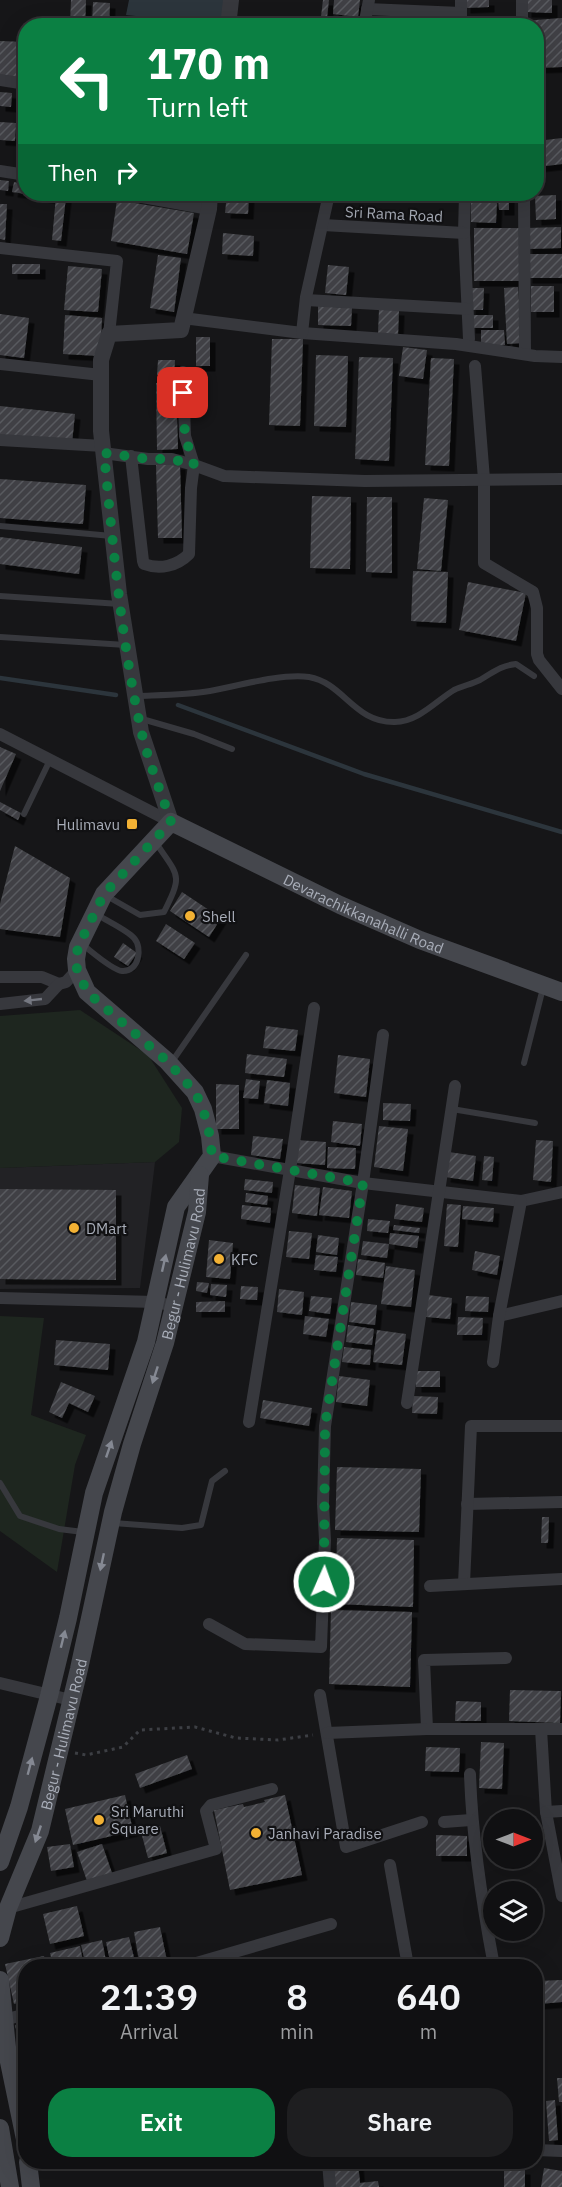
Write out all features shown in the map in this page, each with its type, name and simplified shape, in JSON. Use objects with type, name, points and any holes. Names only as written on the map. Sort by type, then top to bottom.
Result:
[{"type":"main road","points":[[171,822],[104,894],[80,943],[76,959],[77,970],[87,992],[170,1064],[195,1092],[203,1109],[212,1156],[200,1175]]},
{"type":"main road","name":"Devarachikkanahalli Road","points":[[171,822],[400,932],[562,992]]},
{"type":"main road","name":"Begur - Hulimavu Road","points":[[0,1862],[19,1807],[49,1695],[68,1618],[94,1493],[146,1342],[176,1207],[200,1175]]},
{"type":"main road","name":"Begur - Hulimavu Road","points":[[0,1938],[8,1908],[40,1831],[110,1522],[132,1444],[165,1343],[198,1212],[200,1175]]},
{"type":"main road","points":[[0,1980],[8,2057],[18,2092]]},
{"type":"main road","points":[[0,2128],[10,2187]]},
{"type":"main road","points":[[29,2169],[31,2187]]},
{"type":"street","points":[[229,18],[231,0]]},
{"type":"street","points":[[461,0],[461,18]]},
{"type":"street","points":[[522,0],[522,18]]},
{"type":"street","points":[[368,4],[455,18]]},
{"type":"street","points":[[0,80],[18,83]]},
{"type":"street","points":[[0,171],[18,174]]},
{"type":"street","points":[[109,334],[181,330],[210,201]]},
{"type":"street","points":[[302,333],[306,300],[328,201]]},
{"type":"street","points":[[465,201],[469,339]]},
{"type":"street","points":[[524,201],[525,354]]},
{"type":"street","name":"Sri Rama Road","points":[[323,225],[464,233]]},
{"type":"street","points":[[0,248],[117,261],[109,334],[101,360],[103,450],[120,604],[134,696],[147,751],[171,822]]},
{"type":"street","points":[[306,300],[467,309]]},
{"type":"street","points":[[183,318],[302,333],[456,344],[562,357]]},
{"type":"street","points":[[0,364],[101,375]]},
{"type":"street","points":[[475,366],[484,479],[484,563],[533,592],[537,608],[537,654],[539,660],[562,689]]},
{"type":"street","points":[[130,456],[144,564],[152,567],[168,566],[184,559],[189,554],[194,465],[185,436],[183,372]]},
{"type":"street","points":[[0,440],[172,459],[224,476],[365,481],[562,479]]},
{"type":"street","points":[[0,734],[171,822]]},
{"type":"street","points":[[0,1004],[45,999],[77,970]]},
{"type":"street","points":[[0,977],[42,977],[59,984]]},
{"type":"street","points":[[249,1422],[314,1008]]},
{"type":"street","points":[[209,1624],[244,1644],[321,1647],[325,1540],[323,1504],[325,1426],[363,1183],[383,1035]]},
{"type":"street","points":[[407,1403],[455,1086]]},
{"type":"street","points":[[212,1156],[363,1183],[521,1201],[562,1192]]},
{"type":"street","points":[[493,1362],[499,1316],[521,1201]]},
{"type":"street","points":[[0,1298],[155,1302],[174,1306]]},
{"type":"street","points":[[499,1316],[562,1301]]},
{"type":"street","points":[[464,1584],[471,1426],[562,1426]]},
{"type":"street","points":[[467,1504],[562,1502]]},
{"type":"street","points":[[430,1587],[562,1579]]},
{"type":"street","points":[[427,1729],[424,1660],[506,1658]]},
{"type":"street","points":[[0,1683],[71,1700]]},
{"type":"street","points":[[320,1695],[346,1846],[422,1822]]},
{"type":"street","points":[[327,1733],[427,1729],[562,1729]]},
{"type":"street","points":[[541,1729],[546,1812],[562,1896]]},
{"type":"street","points":[[470,1774],[471,1821],[493,1959]]},
{"type":"street","points":[[8,1908],[216,1849],[206,1811],[211,1805],[272,1789]]},
{"type":"street","points":[[546,1812],[562,1811]]},
{"type":"street","points":[[444,1822],[471,1821]]},
{"type":"street","points":[[390,1865],[407,1959]]},
{"type":"street","points":[[210,1959],[332,1924]]},
{"type":"street","points":[[4,2020],[18,2016]]},
{"type":"street","points":[[543,2150],[562,2151]]},
{"type":"street","points":[[329,2169],[330,2187]]},
{"type":"lane","points":[[0,526],[112,536]]},
{"type":"lane","points":[[0,596],[120,604]]},
{"type":"lane","points":[[0,637],[127,645]]},
{"type":"lane","points":[[134,696],[190,694],[289,677],[309,677],[330,685],[373,720],[397,723],[419,715],[455,690],[479,680],[501,666],[516,664],[534,676]]},
{"type":"lane","points":[[138,717],[194,734],[232,749]]},
{"type":"lane","points":[[24,814],[50,759]]},
{"type":"lane","points":[[104,894],[140,915],[164,912],[177,887],[175,872],[154,840]]},
{"type":"lane","points":[[80,943],[113,968],[123,971],[131,968],[138,959],[140,950],[134,938],[94,913]]},
{"type":"lane","points":[[170,1064],[246,955]]},
{"type":"lane","points":[[524,1063],[544,985]]},
{"type":"lane","points":[[452,1109],[535,1123]]},
{"type":"lane","points":[[110,1522],[182,1528],[201,1525],[212,1481],[225,1471]]},
{"type":"lane","points":[[0,1483],[20,1516],[59,1528],[86,1532]]},
{"type":"path","points":[[58,1751],[86,1755],[123,1747],[140,1730],[195,1727],[236,1738],[278,1740],[327,1733]]},
{"type":"shaded area","points":[[129,0],[224,0],[222,18],[154,18],[126,15]]},
{"type":"shaded area","points":[[80,1010],[148,1055],[182,1108],[179,1142],[155,1162],[0,1168],[0,1016]]},
{"type":"shaded area","name":"DMart","points":[[155,1162],[140,1288],[0,1289],[0,1168]]},
{"type":"shaded area","points":[[0,1316],[44,1318],[31,1415],[86,1435],[75,1465],[57,1572],[0,1531]]},
{"type":"building","points":[[71,0],[86,0],[85,18],[70,18]]},
{"type":"building","points":[[323,0],[329,0],[327,18],[321,18]]},
{"type":"building","points":[[334,0],[360,0],[358,17],[333,14]]},
{"type":"building","points":[[465,0],[489,0],[489,7],[465,8]]},
{"type":"building","points":[[526,0],[552,0],[552,13],[526,12]]},
{"type":"building","points":[[93,2],[110,3],[109,18],[92,18]]},
{"type":"building","points":[[562,18],[562,67],[544,68],[544,19]]},
{"type":"building","points":[[0,41],[18,42],[18,77],[0,76]]},
{"type":"building","points":[[0,92],[12,93],[11,107],[0,106]]},
{"type":"building","points":[[0,122],[16,123],[15,141],[0,140]]},
{"type":"building","points":[[562,138],[562,164],[544,166],[544,140]]},
{"type":"building","points":[[0,180],[9,181],[8,191],[0,190]]},
{"type":"building","points":[[14,182],[18,183],[18,193],[12,192]]},
{"type":"building","points":[[556,195],[556,219],[536,220],[535,201],[544,201],[544,196]]},
{"type":"building","points":[[56,201],[66,201],[61,241],[52,240]]},
{"type":"building","points":[[117,201],[194,213],[187,254],[111,241]]},
{"type":"building","points":[[226,201],[249,201],[248,214],[225,213]]},
{"type":"building","points":[[471,201],[497,201],[496,223],[471,222]]},
{"type":"building","points":[[498,201],[509,201],[509,210],[499,210]]},
{"type":"building","points":[[0,204],[7,204],[5,240],[0,239]]},
{"type":"building","points":[[561,227],[561,248],[527,249],[526,228]]},
{"type":"building","points":[[474,228],[521,228],[521,281],[474,281]]},
{"type":"building","points":[[223,233],[254,236],[253,256],[222,254]]},
{"type":"building","points":[[527,254],[562,254],[562,278],[527,278]]},
{"type":"building","points":[[158,255],[181,258],[174,312],[150,308]]},
{"type":"building","points":[[12,264],[40,264],[40,274],[12,274]]},
{"type":"building","points":[[328,265],[349,267],[346,295],[325,293]]},
{"type":"building","points":[[68,266],[102,269],[98,312],[64,310]]},
{"type":"building","points":[[531,286],[554,286],[554,312],[531,312]]},
{"type":"building","points":[[518,287],[522,343],[507,344],[504,288]]},
{"type":"building","points":[[471,288],[484,288],[483,310],[470,310]]},
{"type":"building","points":[[318,306],[352,308],[351,326],[318,325]]},
{"type":"building","points":[[379,309],[399,310],[398,335],[378,333]]},
{"type":"building","points":[[0,314],[29,318],[24,358],[0,355]]},
{"type":"building","points":[[65,315],[102,318],[100,356],[63,354]]},
{"type":"building","points":[[470,315],[493,315],[493,328],[470,328]]},
{"type":"building","points":[[481,330],[504,330],[505,345],[481,345]]},
{"type":"building","points":[[196,337],[210,337],[210,366],[196,366]]},
{"type":"building","points":[[272,339],[303,339],[300,426],[269,425]]},
{"type":"building","points":[[403,347],[427,350],[423,379],[399,376]]},
{"type":"building","points":[[316,355],[348,356],[346,427],[314,426]]},
{"type":"building","points":[[359,357],[393,358],[389,461],[355,459]]},
{"type":"building","points":[[431,358],[454,359],[449,466],[425,465]]},
{"type":"building","points":[[158,360],[175,360],[174,376],[157,375]]},
{"type":"building","points":[[156,383],[176,383],[178,449],[157,450]]},
{"type":"building","points":[[0,406],[75,414],[72,443],[0,435]]},
{"type":"building","points":[[156,464],[180,464],[182,538],[158,538]]},
{"type":"building","points":[[0,479],[86,485],[83,524],[0,518]]},
{"type":"building","points":[[312,496],[351,497],[350,569],[310,568]]},
{"type":"building","points":[[367,497],[392,497],[392,573],[366,572]]},
{"type":"building","points":[[424,498],[448,500],[441,571],[417,569]]},
{"type":"building","points":[[0,537],[82,547],[79,574],[0,564]]},
{"type":"building","points":[[413,571],[448,572],[446,623],[411,621]]},
{"type":"building","points":[[468,582],[526,593],[516,641],[459,630]]},
{"type":"building","points":[[0,747],[16,754],[0,791]]},
{"type":"building","points":[[0,802],[21,813],[18,820],[0,810]]},
{"type":"building","points":[[15,846],[70,878],[60,937],[0,929],[0,904]]},
{"type":"building","points":[[182,892],[221,918],[209,937],[170,911]]},
{"type":"building","points":[[166,924],[195,943],[184,959],[156,941]]},
{"type":"building","points":[[123,943],[137,953],[128,966],[114,957]]},
{"type":"building","points":[[266,1026],[298,1030],[295,1051],[263,1048]]},
{"type":"building","points":[[247,1054],[287,1059],[284,1077],[245,1073]]},
{"type":"building","points":[[338,1055],[370,1059],[366,1097],[334,1093]]},
{"type":"building","points":[[246,1079],[260,1081],[258,1099],[243,1098]]},
{"type":"building","points":[[267,1080],[290,1083],[288,1106],[264,1103]]},
{"type":"building","points":[[216,1084],[239,1085],[239,1129],[216,1129]]},
{"type":"building","points":[[383,1103],[411,1104],[410,1121],[383,1120]]},
{"type":"building","points":[[333,1121],[362,1124],[360,1146],[331,1142]]},
{"type":"building","points":[[379,1126],[408,1129],[403,1171],[374,1167]]},
{"type":"building","points":[[253,1136],[283,1139],[280,1159],[251,1155]]},
{"type":"building","points":[[297,1140],[326,1142],[325,1165],[296,1163]]},
{"type":"building","points":[[536,1140],[553,1141],[551,1182],[533,1180]]},
{"type":"building","points":[[328,1147],[356,1148],[355,1169],[327,1168]]},
{"type":"building","points":[[449,1152],[476,1156],[473,1181],[445,1177]]},
{"type":"building","points":[[484,1156],[494,1157],[492,1181],[482,1180]]},
{"type":"building","points":[[245,1179],[273,1182],[272,1193],[244,1190]]},
{"type":"building","points":[[295,1185],[320,1188],[317,1216],[292,1213]]},
{"type":"building","points":[[323,1187],[352,1191],[349,1218],[319,1215]]},
{"type":"building","points":[[0,1189],[116,1190],[116,1280],[0,1279]]},
{"type":"building","points":[[246,1193],[268,1196],[267,1205],[245,1202]]},
{"type":"building","points":[[396,1204],[424,1208],[422,1222],[394,1219]]},
{"type":"building","points":[[447,1204],[461,1205],[458,1247],[444,1246]]},
{"type":"building","points":[[242,1205],[271,1208],[270,1223],[241,1219]]},
{"type":"building","points":[[463,1206],[494,1208],[493,1222],[462,1219]]},
{"type":"building","points":[[368,1219],[390,1221],[388,1233],[367,1231]]},
{"type":"building","points":[[394,1225],[420,1228],[419,1233],[393,1230]]},
{"type":"building","points":[[289,1231],[312,1233],[309,1259],[286,1257]]},
{"type":"building","points":[[390,1233],[419,1236],[417,1248],[389,1244]]},
{"type":"building","points":[[318,1235],[339,1238],[337,1255],[316,1252]]},
{"type":"building","points":[[209,1240],[233,1243],[230,1279],[206,1277]]},
{"type":"building","points":[[363,1241],[389,1244],[387,1258],[361,1255]]},
{"type":"building","points":[[475,1251],[500,1256],[497,1275],[472,1270]]},
{"type":"building","points":[[316,1255],[338,1257],[336,1272],[314,1270]]},
{"type":"building","points":[[358,1259],[385,1263],[383,1278],[356,1275]]},
{"type":"building","points":[[386,1266],[415,1270],[411,1307],[381,1304]]},
{"type":"building","points":[[197,1282],[209,1283],[207,1293],[196,1291]]},
{"type":"building","points":[[211,1284],[227,1285],[226,1297],[210,1295]]},
{"type":"building","points":[[241,1286],[258,1287],[257,1300],[240,1299]]},
{"type":"building","points":[[279,1289],[304,1292],[302,1315],[277,1312]]},
{"type":"building","points":[[428,1295],[452,1298],[450,1319],[426,1317]]},
{"type":"building","points":[[311,1296],[332,1298],[330,1314],[309,1311]]},
{"type":"building","points":[[466,1296],[489,1297],[488,1312],[465,1311]]},
{"type":"building","points":[[225,1301],[225,1312],[196,1312],[196,1302]]},
{"type":"building","points":[[351,1302],[377,1305],[375,1325],[349,1322]]},
{"type":"building","points":[[305,1316],[329,1319],[326,1337],[303,1334]]},
{"type":"building","points":[[458,1317],[483,1318],[482,1335],[457,1335]]},
{"type":"building","points":[[348,1325],[374,1329],[372,1345],[346,1342]]},
{"type":"building","points":[[377,1330],[406,1334],[402,1365],[373,1362]]},
{"type":"building","points":[[56,1340],[110,1344],[108,1370],[54,1365]]},
{"type":"building","points":[[344,1347],[371,1350],[370,1365],[342,1362]]},
{"type":"building","points":[[416,1371],[440,1371],[440,1387],[416,1387]]},
{"type":"building","points":[[339,1376],[370,1380],[367,1406],[336,1402]]},
{"type":"building","points":[[61,1382],[95,1396],[88,1412],[69,1403],[62,1418],[49,1412]]},
{"type":"building","points":[[413,1396],[438,1397],[437,1414],[412,1413]]},
{"type":"building","points":[[263,1400],[312,1408],[309,1426],[260,1418]]},
{"type":"building","points":[[337,1467],[421,1469],[419,1532],[335,1530]]},
{"type":"building","points":[[542,1517],[549,1517],[548,1543],[541,1543]]},
{"type":"building","points":[[337,1538],[414,1540],[413,1607],[335,1604]]},
{"type":"building","points":[[331,1610],[412,1612],[410,1687],[329,1684]]},
{"type":"building","points":[[510,1690],[561,1691],[560,1723],[509,1721]]},
{"type":"building","points":[[456,1701],[481,1702],[481,1721],[455,1721]]},
{"type":"building","points":[[481,1742],[504,1743],[502,1789],[479,1788]]},
{"type":"building","points":[[426,1747],[460,1748],[459,1772],[425,1771]]},
{"type":"building","points":[[187,1755],[192,1769],[140,1788],[135,1774]]},
{"type":"building","name":"Sri Maruthi Square","points":[[125,1795],[133,1831],[73,1845],[65,1809]]},
{"type":"building","name":"Janhavi Paradise","points":[[285,1795],[302,1875],[230,1890],[214,1810],[243,1804],[244,1807]]},
{"type":"building","points":[[160,1826],[167,1853],[148,1858],[141,1832]]},
{"type":"building","points":[[436,1835],[467,1836],[467,1856],[436,1856]]},
{"type":"building","points":[[70,1844],[74,1867],[51,1871],[47,1847]]},
{"type":"building","points":[[102,1844],[112,1873],[87,1881],[77,1852]]},
{"type":"building","points":[[77,1906],[84,1936],[50,1944],[43,1914]]},
{"type":"building","points":[[160,1927],[167,1959],[139,1959],[134,1932]]},
{"type":"building","points":[[129,1937],[134,1959],[110,1959],[106,1942]]},
{"type":"building","points":[[102,1940],[106,1959],[84,1959],[81,1945]]},
{"type":"building","points":[[80,1946],[83,1959],[51,1959],[50,1953]]},
{"type":"building","points":[[44,1956],[45,1959],[29,1959]]},
{"type":"building","points":[[18,1961],[18,2003],[14,2004],[5,1964]]},
{"type":"building","points":[[562,1980],[562,2002],[543,2004],[543,1981]]},
{"type":"building","points":[[557,2078],[562,2078],[562,2102],[559,2102]]},
{"type":"building","points":[[555,2100],[558,2140],[549,2141],[546,2101]]},
{"type":"building","points":[[544,2168],[562,2171],[562,2187],[541,2187]]},
{"type":"building","points":[[332,2169],[359,2169],[360,2183],[378,2181],[379,2187],[334,2187]]},
{"type":"building","points":[[504,2169],[525,2169],[525,2187],[504,2187]]},
{"type":"waterway","points":[[0,678],[116,695]]},
{"type":"waterway","points":[[178,705],[364,774],[562,832]]},
{"type":"place","name":"Hulimavu","points":[[132,824]]},
{"type":"place","name":"Shell","points":[[190,916]]},
{"type":"place","name":"DMart","points":[[74,1228]]},
{"type":"place","name":"KFC","points":[[219,1259]]},
{"type":"place","name":"Sri Maruthi Square","points":[[99,1820]]},
{"type":"place","name":"Janhavi Paradise","points":[[256,1833]]},
{"type":"route","points":[[183,393],[185,436],[194,465],[172,459],[148,459],[104,453],[119,594],[136,709],[141,732],[171,822],[104,894],[78,947],[77,970],[87,992],[167,1061],[195,1092],[203,1109],[212,1156],[363,1183],[325,1426],[324,1582]]}]
